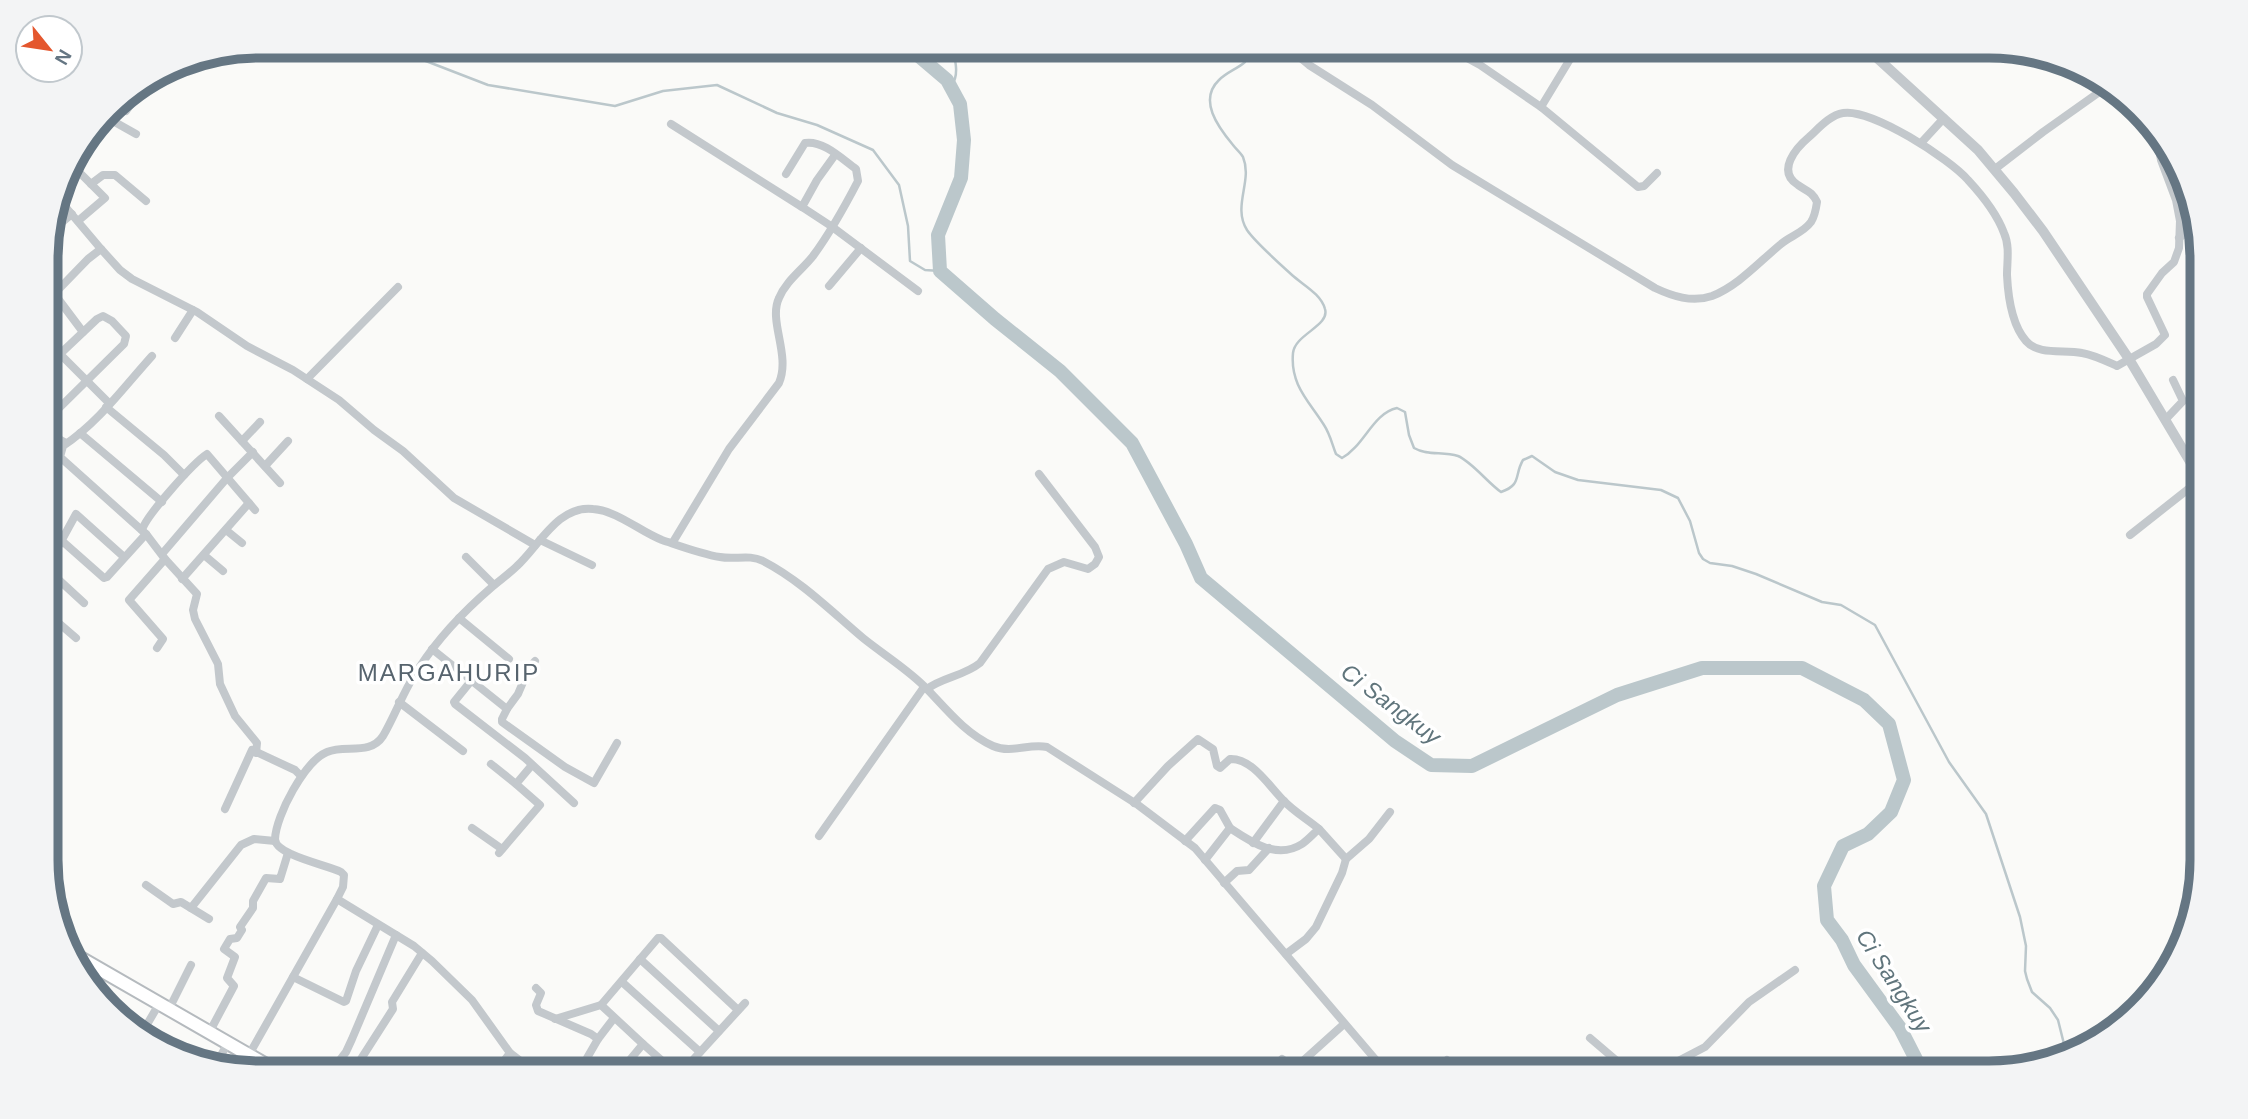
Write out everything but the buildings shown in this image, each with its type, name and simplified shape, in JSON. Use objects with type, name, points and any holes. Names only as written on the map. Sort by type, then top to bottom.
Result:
[{"type":"main road","points":[[85,961],[257,1061]]},
{"type":"street","points":[[1301,58],[1372,105],[1452,165],[1654,288],[1669,295],[1690,299],[1710,296],[1724,289],[1809,224],[1815,216],[1817,202],[1807,189],[1796,184],[1791,177],[1789,162],[1796,149],[1830,118],[1842,113],[1866,115],[1921,143],[1967,177],[2005,233],[2011,307],[2018,329],[2026,341],[2037,349],[2086,354],[2117,366],[2156,344],[2165,335],[2147,294],[2174,262],[2179,248],[2180,221],[2176,200],[2160,152]]},
{"type":"street","points":[[1467,58],[1541,107],[1638,187],[1644,186],[1657,173]]},
{"type":"street","points":[[1541,107],[1571,58]]},
{"type":"street","points":[[1877,58],[1944,118],[1995,169],[2043,231],[2129,359],[2190,461]]},
{"type":"street","points":[[1995,169],[2100,91]]},
{"type":"street","points":[[126,111],[133,102]]},
{"type":"street","points":[[1921,143],[1944,118]]},
{"type":"street","points":[[113,121],[136,134]]},
{"type":"street","points":[[671,124],[802,206],[918,291]]},
{"type":"street","points":[[673,542],[729,449],[779,383],[783,361],[777,300],[786,285],[813,255],[859,181],[856,169],[822,146],[810,142],[805,143],[786,174]]},
{"type":"street","points":[[802,206],[835,155]]},
{"type":"street","points":[[61,226],[104,199],[78,171]]},
{"type":"street","points":[[91,184],[103,175],[115,175],[146,201]]},
{"type":"street","points":[[65,206],[120,270],[136,282],[193,310],[247,346],[348,405],[374,430],[404,451],[454,498],[537,543],[592,565]]},
{"type":"street","points":[[2179,238],[2189,230]]},
{"type":"street","points":[[829,286],[861,248]]},
{"type":"street","points":[[58,290],[101,249]]},
{"type":"street","points":[[307,379],[398,288]]},
{"type":"street","points":[[58,300],[83,332]]},
{"type":"street","points":[[176,338],[193,310]]},
{"type":"street","points":[[58,409],[124,344],[126,336],[112,321],[103,316],[97,318],[60,354]]},
{"type":"street","points":[[58,352],[107,405],[184,475]]},
{"type":"street","points":[[152,356],[80,433],[66,443],[60,451],[61,459],[144,532],[197,594],[193,610],[195,619],[218,664],[224,695],[244,730],[257,743],[225,809]]},
{"type":"street","points":[[2165,419],[2183,401],[2173,380]]},
{"type":"street","points":[[219,416],[280,483]]},
{"type":"street","points":[[242,441],[260,422]]},
{"type":"street","points":[[80,433],[162,502]]},
{"type":"street","points":[[58,439],[66,443]]},
{"type":"street","points":[[265,466],[288,440]]},
{"type":"street","points":[[157,649],[163,639],[129,600],[227,478],[253,452]]},
{"type":"street","points":[[61,540],[104,578],[107,577],[144,532],[147,519],[184,475],[207,454],[252,507],[226,530],[182,579]]},
{"type":"street","points":[[819,836],[930,686],[970,671],[979,663],[1048,569],[1064,562],[1088,569],[1097,560],[1098,554],[1091,540],[1039,474]]},
{"type":"street","points":[[2130,535],[2190,488]]},
{"type":"street","points":[[246,1061],[343,887],[344,875],[334,868],[288,853],[279,848],[275,841],[279,822],[301,776],[324,753],[334,749],[375,744],[386,731],[414,676],[458,618],[518,565],[569,513],[590,508],[601,510],[657,537],[718,557],[750,557],[762,561],[816,598],[930,686],[938,703],[955,719],[993,746],[1008,750],[1037,745],[1047,747],[1134,803],[1195,848],[1377,1061]]},
{"type":"street","points":[[58,546],[75,515],[78,515],[124,557]]},
{"type":"street","points":[[226,530],[242,543]]},
{"type":"street","points":[[204,555],[223,571]]},
{"type":"street","points":[[466,557],[494,585]]},
{"type":"street","points":[[58,578],[84,603]]},
{"type":"street","points":[[458,618],[509,659]]},
{"type":"street","points":[[58,623],[76,638]]},
{"type":"street","points":[[432,649],[507,709]]},
{"type":"street","points":[[535,661],[502,722],[565,767],[594,783],[617,743]]},
{"type":"street","points":[[471,681],[455,704],[533,765],[574,803]]},
{"type":"street","points":[[399,702],[463,751]]},
{"type":"street","points":[[1134,803],[1168,766],[1198,739],[1213,749],[1217,766],[1220,768],[1230,759],[1244,762],[1284,801],[1319,829],[1346,859]]},
{"type":"street","points":[[254,751],[295,770],[301,776]]},
{"type":"street","points":[[472,828],[500,851],[540,805],[491,764]]},
{"type":"street","points":[[516,784],[533,765]]},
{"type":"street","points":[[1253,843],[1284,801]]},
{"type":"street","points":[[1185,841],[1214,808],[1220,810],[1230,828],[1253,843],[1269,848],[1281,850],[1302,844],[1319,829]]},
{"type":"street","points":[[1286,954],[1306,939],[1316,927],[1346,859],[1369,839],[1390,812]]},
{"type":"street","points":[[1205,860],[1230,828]]},
{"type":"street","points":[[191,908],[245,841],[275,841]]},
{"type":"street","points":[[1224,883],[1237,871],[1249,870],[1269,848]]},
{"type":"street","points":[[209,1033],[234,986],[227,978],[235,957],[224,949],[230,939],[237,938],[241,932],[240,927],[253,908],[253,901],[266,878],[280,879],[288,853]]},
{"type":"street","points":[[146,885],[173,904],[181,902],[209,919]]},
{"type":"street","points":[[337,899],[422,953],[472,1000],[510,1053],[520,1061]]},
{"type":"street","points":[[293,977],[316,990],[346,1001],[356,971],[378,925]]},
{"type":"street","points":[[339,1061],[352,1039],[396,935]]},
{"type":"street","points":[[555,1019],[601,1005],[654,940],[661,938],[738,1010]]},
{"type":"street","points":[[360,1061],[393,1009],[392,1002],[422,953]]},
{"type":"street","points":[[640,959],[719,1031]]},
{"type":"street","points":[[147,1027],[191,965]]},
{"type":"street","points":[[1679,1061],[1705,1047],[1749,1002],[1795,970]]},
{"type":"street","points":[[621,982],[700,1052]]},
{"type":"street","points":[[536,988],[541,993],[536,1008],[541,1014],[598,1039]]},
{"type":"street","points":[[691,1061],[745,1003]]},
{"type":"street","points":[[601,1005],[664,1061]]},
{"type":"street","points":[[591,1061],[587,1058],[614,1018]]},
{"type":"street","points":[[1307,1061],[1344,1024]]},
{"type":"street","points":[[1590,1038],[1617,1061]]},
{"type":"street","points":[[220,1057],[228,1043]]},
{"type":"street","points":[[629,1061],[643,1044]]},
{"type":"street","points":[[504,1061],[510,1053]]},
{"type":"waterway","points":[[418,58],[488,85],[615,106],[663,91],[717,85],[777,113],[817,125],[873,150],[899,185],[908,226],[910,261],[925,270],[940,271]]},
{"type":"waterway","name":"Ci Sangkuy","points":[[921,58],[947,80],[960,104],[964,140],[961,178],[938,235],[940,271],[1060,371],[1132,443],[1186,544],[1201,578],[1395,741],[1431,765],[1472,766],[1617,695],[1702,668],[1802,668],[1864,700],[1889,724],[1904,780],[1891,812],[1868,834],[1843,846],[1824,886],[1827,920],[1842,940],[1854,965],[1900,1028],[1917,1061]]},
{"type":"waterway","points":[[951,87],[956,72],[954,58]]},
{"type":"waterway","points":[[1245,58],[1245,62],[1219,80],[1210,96],[1210,105],[1216,122],[1243,157],[1246,175],[1241,212],[1247,230],[1292,275],[1316,294],[1325,309],[1325,315],[1318,325],[1295,346],[1293,364],[1298,384],[1326,428],[1336,454],[1342,458],[1350,453],[1381,416],[1397,408],[1405,412],[1414,448],[1458,456],[1501,492],[1515,483],[1523,460],[1532,456],[1555,472],[1578,480],[1661,490],[1678,498],[1690,521],[1703,559],[1756,574],[1822,602],[1841,605],[1875,625],[1949,762],[1986,814],[2020,917],[2026,946],[2027,979],[2032,992],[2050,1008],[2058,1020],[2065,1047]]},
{"type":"district","name":"MARGAHURIP","points":[[449,672]]}]
